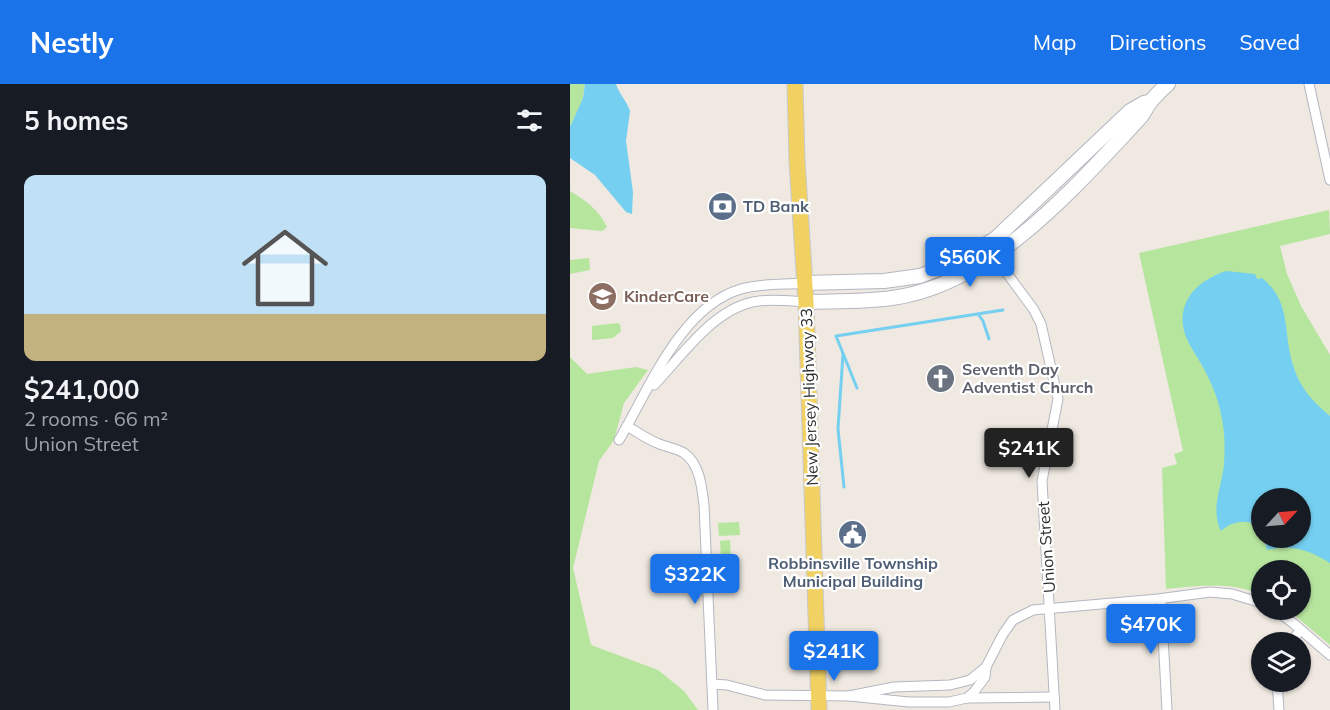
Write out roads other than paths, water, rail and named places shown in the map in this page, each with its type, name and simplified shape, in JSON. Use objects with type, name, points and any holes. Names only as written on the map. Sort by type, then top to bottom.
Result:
[{"type":"main road","name":"New Jersey Highway 33","points":[[795,84],[796,161],[806,302],[818,703]]},
{"type":"street","points":[[647,393],[704,331],[732,309],[759,301],[806,302],[893,298],[929,289],[996,256],[1028,231],[1064,196],[1140,118],[1150,102],[1168,84]]},
{"type":"street","points":[[1310,84],[1330,180]]},
{"type":"street","points":[[619,440],[672,349],[693,320],[716,300],[751,286],[884,281],[920,276],[954,263],[995,239],[1130,111],[1150,102]]},
{"type":"street","points":[[995,239],[996,256]]},
{"type":"street","points":[[979,250],[996,256]]},
{"type":"street","name":"Union Street","points":[[996,256],[1034,310],[1041,324],[1058,399],[1042,481],[1055,710]]},
{"type":"street","points":[[627,426],[657,443],[684,453],[692,460],[698,472],[704,506],[713,710]]},
{"type":"street","points":[[966,698],[985,677],[986,667],[1013,620],[1033,610],[1210,592],[1232,594],[1251,600]]},
{"type":"street","points":[[1161,598],[1167,710]]},
{"type":"street","points":[[1288,620],[1330,654]]},
{"type":"street","points":[[712,684],[818,703],[894,687],[962,684],[986,667]]},
{"type":"street","points":[[1278,692],[1279,710]]},
{"type":"street","points":[[849,696],[909,702],[949,702],[966,698],[1054,697]]},
{"type":"water","points":[[585,84],[616,84],[630,111],[626,141],[633,192],[632,214],[626,212],[595,175],[570,158],[570,127],[583,98]]},
{"type":"water","points":[[1226,271],[1255,274],[1257,279],[1262,278],[1272,288],[1283,308],[1290,355],[1300,382],[1308,395],[1330,416],[1330,563],[1300,549],[1292,548],[1311,548],[1311,488],[1251,488],[1251,523],[1231,524],[1221,531],[1217,506],[1224,458],[1222,420],[1214,390],[1183,328],[1185,305],[1193,291],[1211,277]]},
{"type":"waterway","points":[[857,388],[836,336],[1003,310]]},
{"type":"waterway","points":[[978,314],[989,339]]},
{"type":"waterway","points":[[843,354],[838,429],[844,487]]},
{"type":"place","name":"TD Bank","points":[[722,206]]},
{"type":"place","name":"KinderCare","points":[[603,296]]},
{"type":"place","name":"Seventh Day Adventist Church","points":[[941,378]]},
{"type":"place","name":"Robbinsville Township Municipal Building","points":[[853,535]]}]
